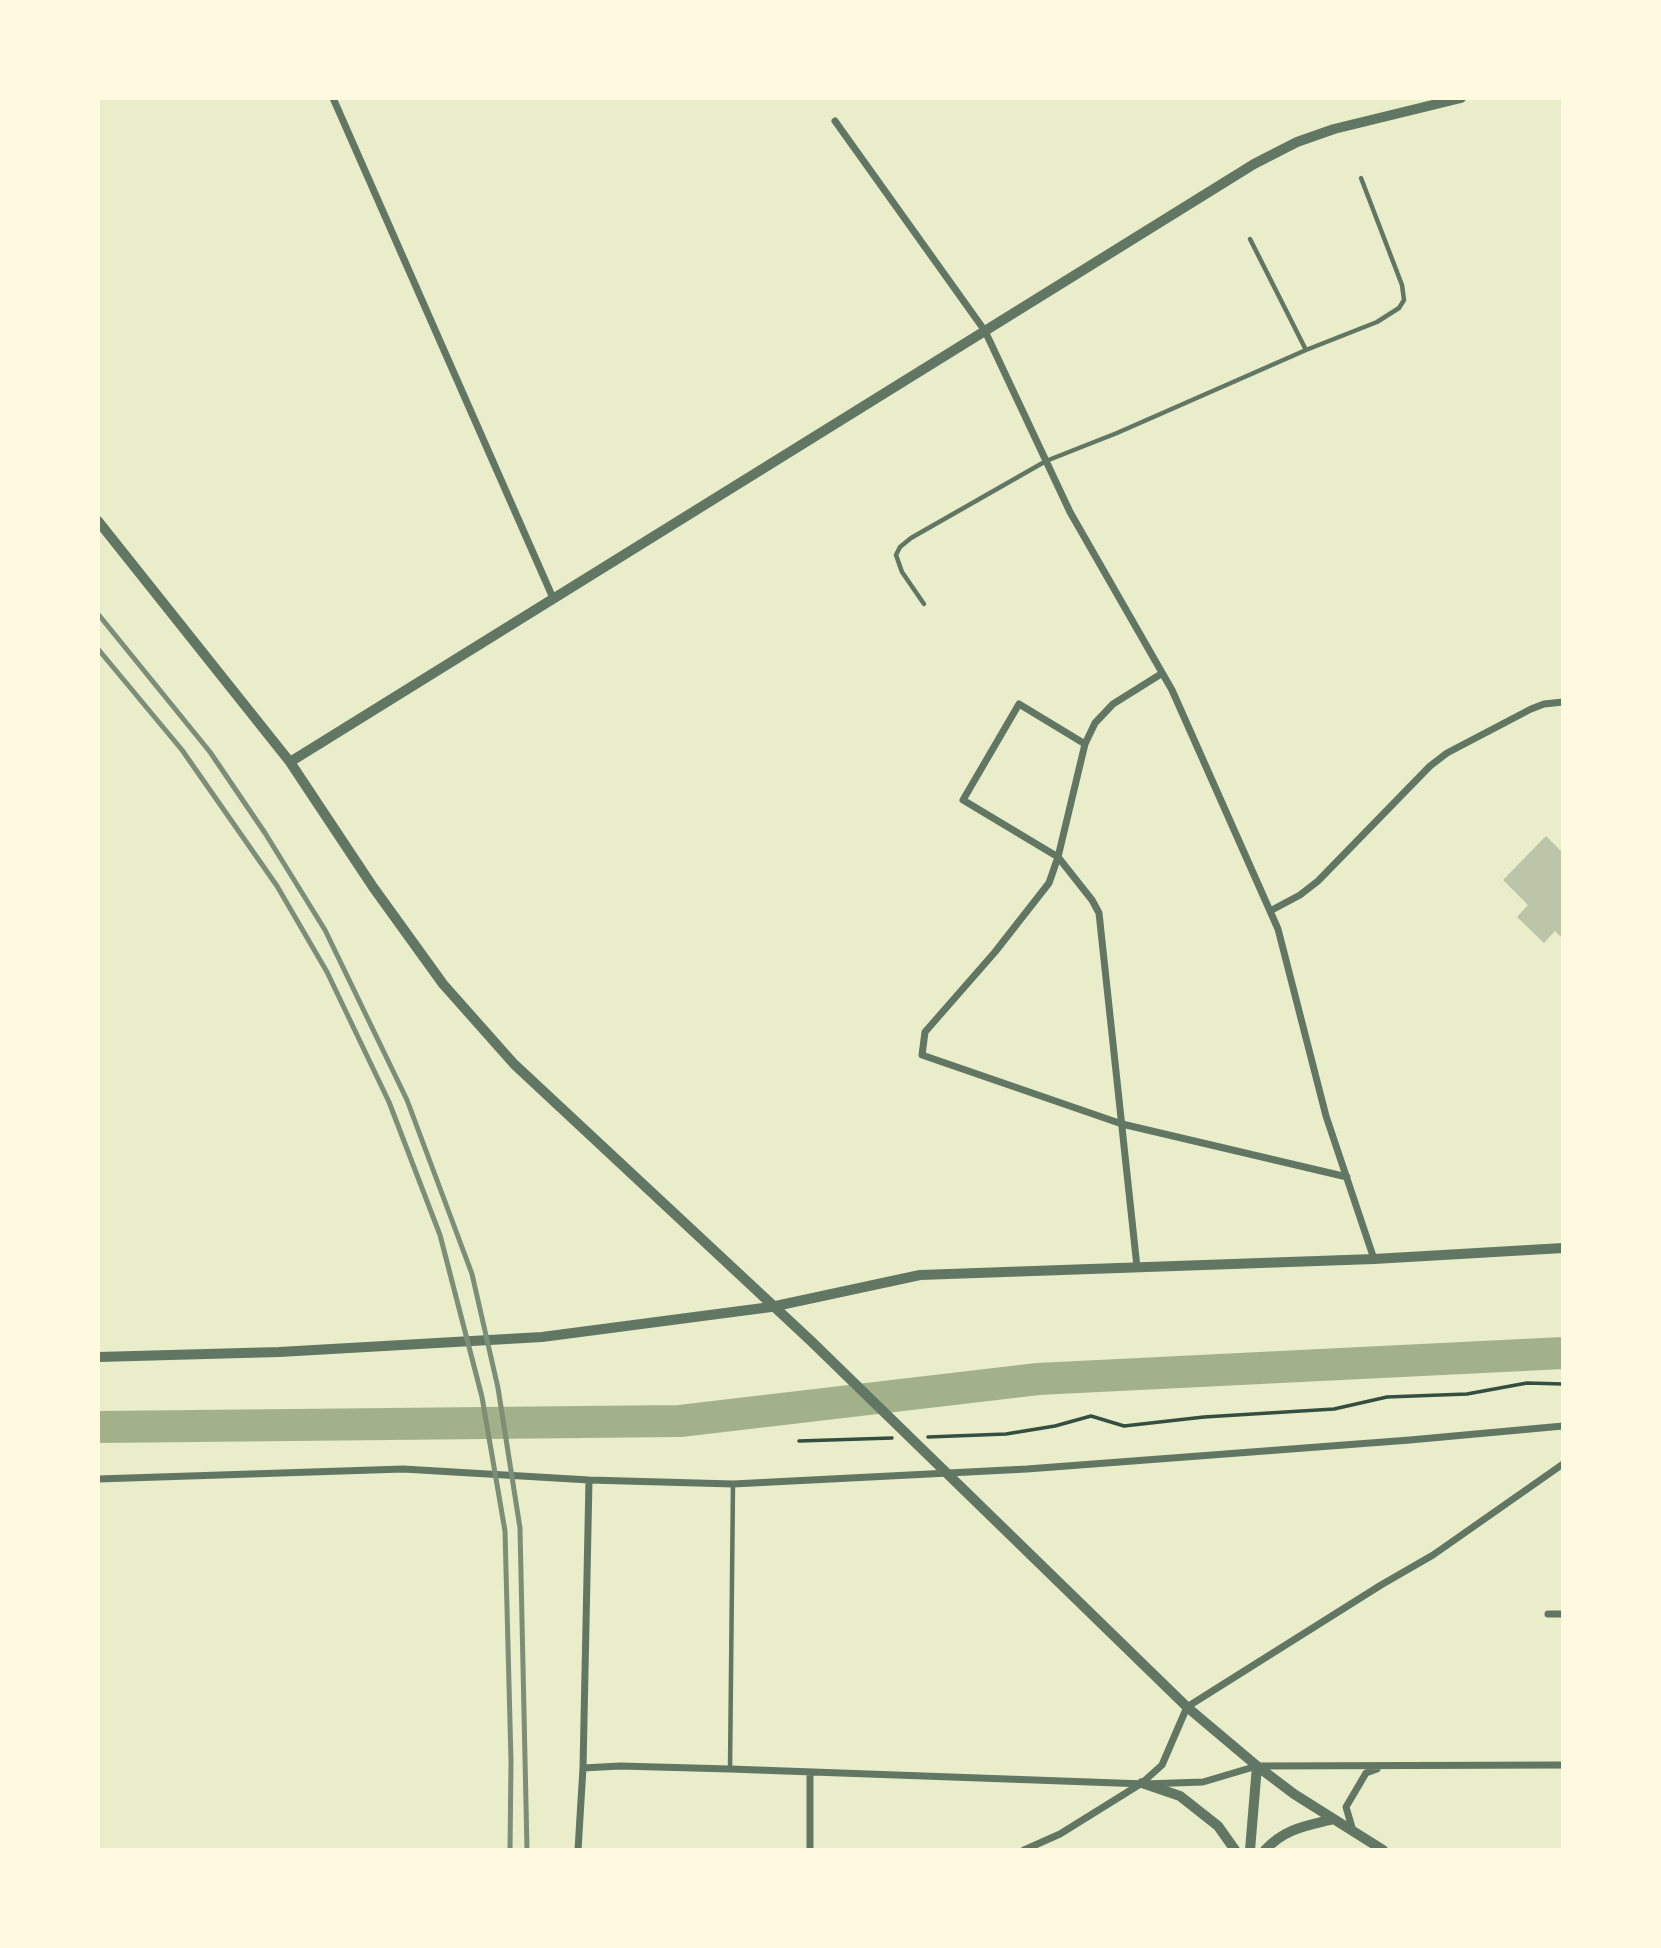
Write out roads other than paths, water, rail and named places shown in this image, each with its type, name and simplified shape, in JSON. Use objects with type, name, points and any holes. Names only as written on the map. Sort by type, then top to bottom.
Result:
[{"type":"street","points":[[333,98],[553,597]]},
{"type":"street","points":[[290,762],[1220,183],[1297,142],[1334,129],[1461,98]]},
{"type":"street","points":[[835,121],[985,331],[1070,512],[1172,690],[1278,929],[1326,1116],[1374,1259]]},
{"type":"street","points":[[98,521],[290,762],[373,887],[443,984],[513,1064],[771,1307],[811,1341],[1187,1707],[1294,1794],[1383,1850]]},
{"type":"street","points":[[1161,674],[1113,704],[1096,723],[1085,744],[1058,857],[1049,883],[925,1032],[922,1055],[1122,1124],[1347,1177]]},
{"type":"street","points":[[1270,911],[1300,895],[1318,881],[1438,759],[1531,709],[1563,702]]},
{"type":"street","points":[[1085,744],[1019,704],[962,800],[1058,857],[1099,913],[1137,1267]]},
{"type":"street","points":[[98,1357],[279,1352],[542,1337],[771,1307],[920,1275],[1374,1259],[1563,1248]]},
{"type":"street","points":[[98,1479],[403,1469],[589,1480],[733,1484],[948,1474],[1563,1426]]},
{"type":"street","points":[[1024,1850],[1060,1834],[1142,1783],[1162,1765],[1187,1707],[1433,1555],[1563,1464]]},
{"type":"street","points":[[578,1850],[583,1768],[589,1480]]},
{"type":"street","points":[[1548,1614],[1563,1614]]},
{"type":"street","points":[[583,1768],[620,1766],[1142,1783],[1203,1782],[1257,1766],[1563,1765]]},
{"type":"street","points":[[1250,1850],[1257,1766]]},
{"type":"street","points":[[1353,1831],[1346,1807],[1366,1773],[1383,1767]]},
{"type":"street","points":[[810,1772],[810,1850]]},
{"type":"street","points":[[1142,1783],[1180,1796],[1218,1826],[1235,1850]]},
{"type":"street","points":[[1265,1850],[1277,1838],[1296,1828],[1334,1819]]},
{"type":"lane","points":[[924,604],[902,572],[896,555],[900,547],[911,538],[1046,461],[1188,404],[1306,350],[1377,322],[1399,308],[1404,300],[1402,285],[1361,178]]},
{"type":"lane","points":[[1250,239],[1306,350]]},
{"type":"lane","points":[[730,1769],[733,1484]]},
{"type":"waterway","points":[[98,1427],[680,1421],[1038,1379],[1563,1353]]},
{"type":"railway","points":[[98,614],[210,752],[265,833],[325,930],[407,1100],[472,1274],[498,1388],[520,1528],[527,1850]]},
{"type":"railway","points":[[98,649],[182,750],[277,886],[327,972],[389,1102],[440,1235],[482,1397],[505,1531],[511,1761],[510,1850]]}]
